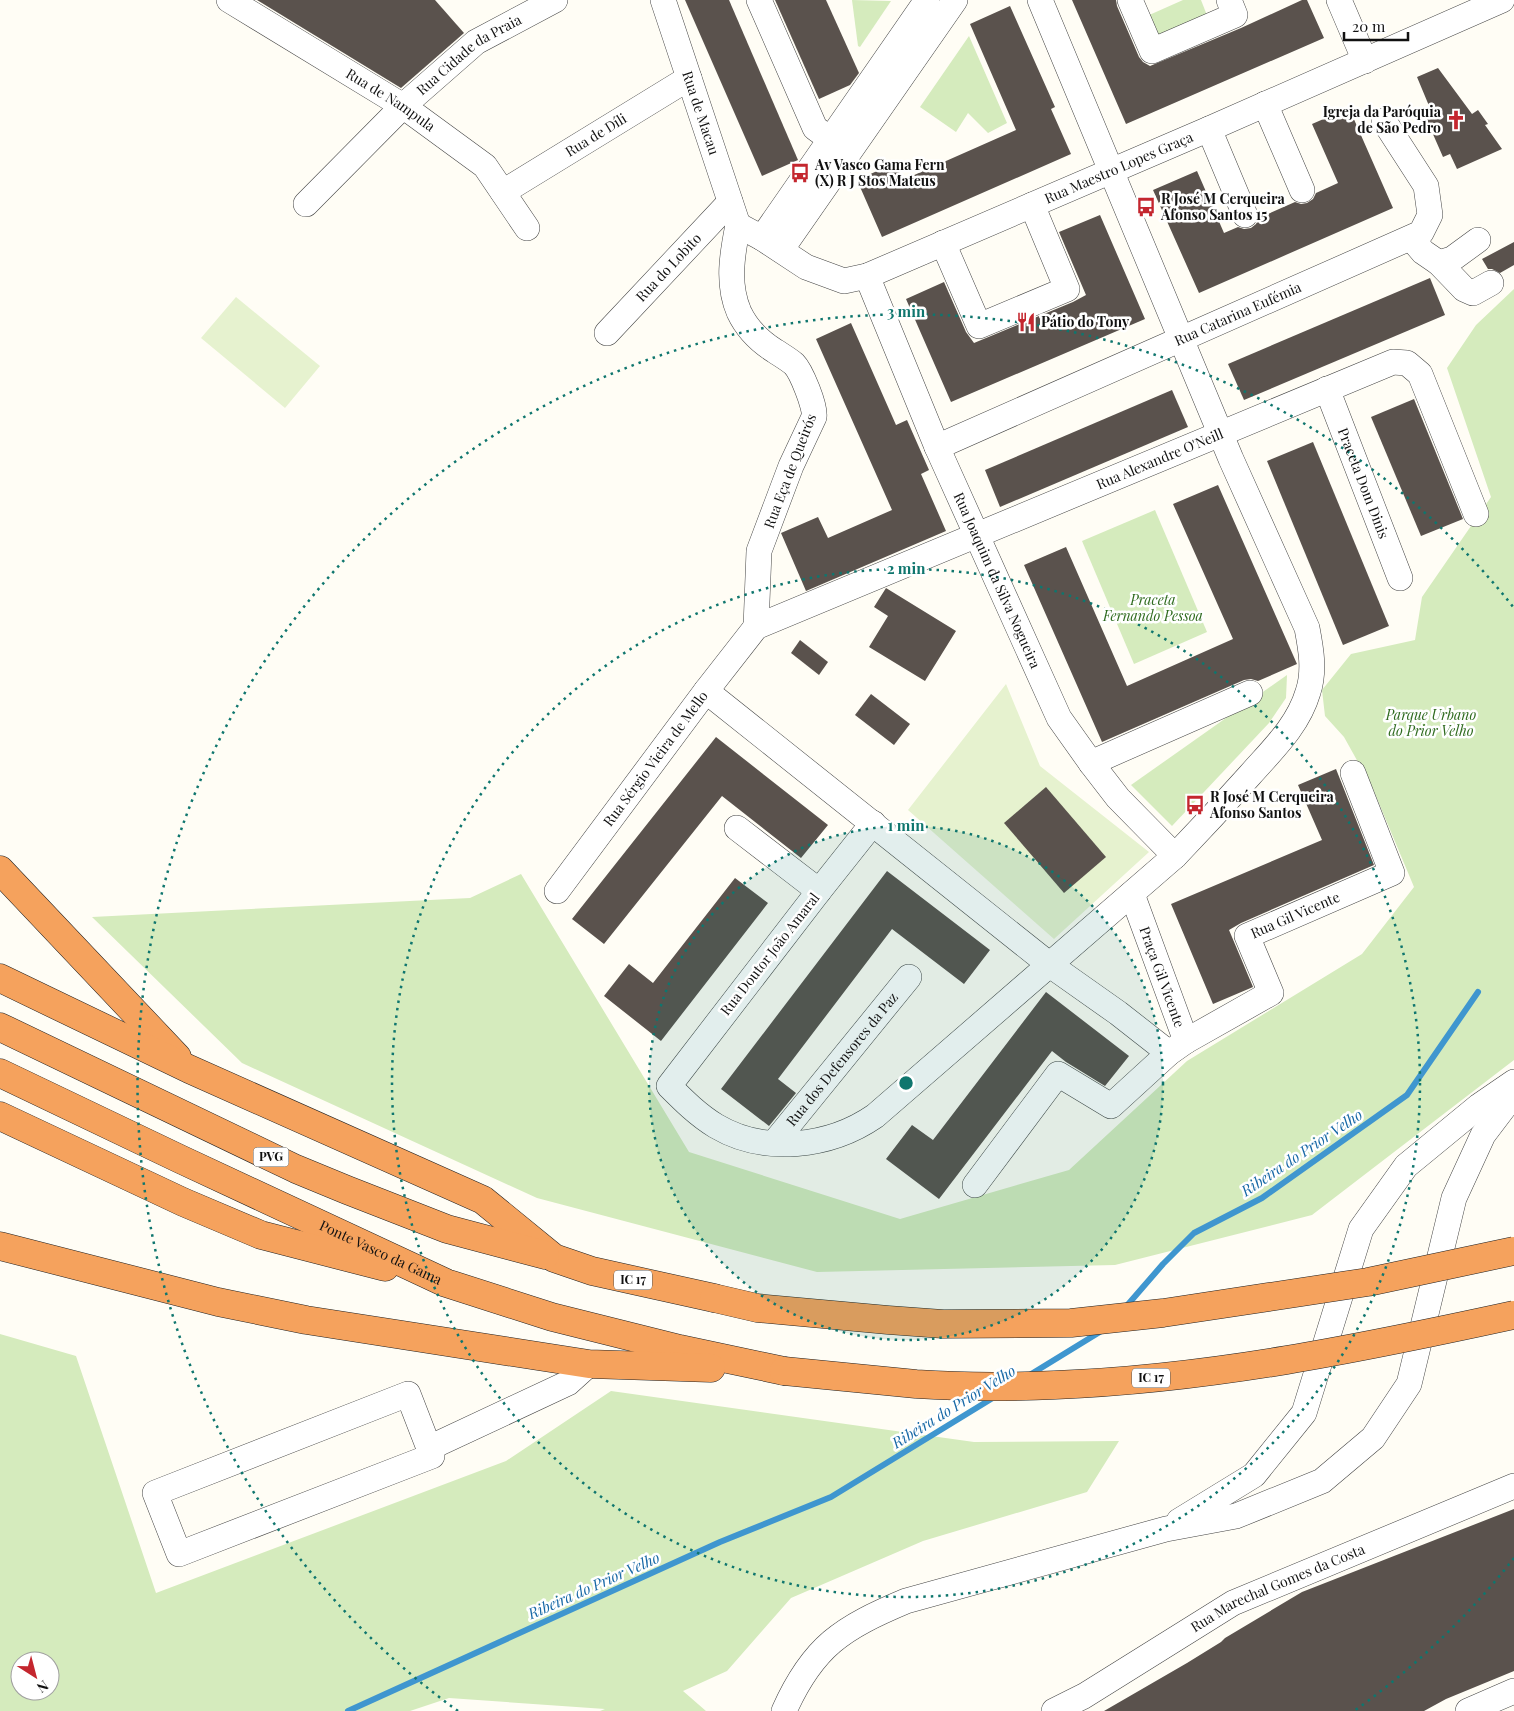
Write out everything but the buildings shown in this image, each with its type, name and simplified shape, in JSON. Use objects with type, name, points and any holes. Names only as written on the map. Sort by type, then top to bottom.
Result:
[{"type":"highway","points":[[0,870],[189,1070]]},
{"type":"highway","points":[[0,978],[189,1070],[483,1200],[554,1258]]},
{"type":"highway","name":"PVG","points":[[0,1027],[296,1169],[447,1229],[554,1258]]},
{"type":"highway","name":"Ponte Vasco da Gama","points":[[0,1073],[180,1160],[446,1283],[552,1318],[680,1349],[784,1371]]},
{"type":"highway","points":[[0,1116],[183,1202],[261,1235],[446,1283]]},
{"type":"highway","points":[[0,1246],[218,1302],[306,1320],[589,1364],[784,1371]]},
{"type":"highway","name":"IC 17","points":[[554,1258],[592,1271],[758,1308],[897,1321],[972,1324],[1071,1322],[1172,1311],[1368,1282],[1514,1251]]},
{"type":"highway","name":"IC 17","points":[[784,1371],[917,1384],[1054,1385],[1117,1381],[1265,1365],[1371,1346],[1514,1316]]},
{"type":"street","name":"Rua de Nampula","points":[[229,0],[403,106],[485,166],[527,228]]},
{"type":"street","name":"Rua de Macau","points":[[663,0],[738,226]]},
{"type":"street","points":[[759,0],[815,128],[830,139]]},
{"type":"street","points":[[772,244],[830,139],[927,0]]},
{"type":"street","points":[[772,244],[955,0]]},
{"type":"street","points":[[774,1143],[808,1143],[839,1136],[862,1125],[904,1092],[1175,856],[1206,824],[1294,724],[1309,691],[1312,674],[1307,628],[1204,397],[1182,339],[1040,0]]},
{"type":"street","points":[[1130,0],[1152,51],[1235,15],[1229,0]]},
{"type":"street","points":[[1339,0],[1365,61]]},
{"type":"street","name":"Rua Maestro Lopes Graça","points":[[738,226],[772,244],[806,266],[844,281],[867,276],[1209,129],[1502,0]]},
{"type":"street","name":"Rua Cidade da Praia","points":[[306,204],[403,106],[476,42],[542,3]]},
{"type":"street","name":"Rua de Díli","points":[[503,192],[689,78]]},
{"type":"street","points":[[1265,104],[1302,190]]},
{"type":"street","name":"Rua Catarina Eufémia","points":[[937,447],[1421,233],[1430,214],[1426,186],[1384,121]]},
{"type":"street","points":[[1209,129],[1245,215]]},
{"type":"street","name":"Rua do Lobito","points":[[607,333],[730,202]]},
{"type":"street","points":[[943,243],[979,326],[1067,289],[1032,205]]},
{"type":"street","name":"Rua Eça de Queirós","points":[[738,226],[731,272],[732,286],[740,313],[755,336],[764,344],[790,360],[797,368],[813,405],[814,413],[791,466],[759,551],[756,627]]},
{"type":"street","points":[[1410,238],[1423,252],[1439,263],[1464,289],[1473,292],[1491,283]]},
{"type":"street","points":[[1439,263],[1452,259],[1478,240]]},
{"type":"street","name":"Rua Joaquim da Silva Nogueira","points":[[867,276],[937,447],[1059,718],[1090,763],[1118,798],[1175,856]]},
{"type":"street","name":"Rua Alexandre O'Neill","points":[[756,627],[1393,362],[1400,361],[1413,366],[1424,380],[1476,514]]},
{"type":"street","name":"Praceta Dom Dinis","points":[[1327,389],[1400,578]]},
{"type":"street","name":"Rua Sérgio Vieira de Mello","points":[[557,891],[706,690],[756,627]]},
{"type":"street","name":"Praça Gil Vicente","points":[[706,690],[1050,965],[1118,1013],[1178,1047]]},
{"type":"street","points":[[1090,763],[1250,692]]},
{"type":"street","name":"Rua Gil Vicente","points":[[975,1184],[1058,1074],[1111,1106],[1178,1047],[1271,993],[1247,936],[1392,873],[1353,772]]},
{"type":"street","name":"Rua Doutor João Amaral","points":[[774,1143],[754,1141],[716,1126],[693,1110],[670,1086],[873,823]]},
{"type":"street","points":[[737,828],[819,891]]},
{"type":"street","name":"Praça Gil Vicente","points":[[1132,894],[1178,1047]]},
{"type":"street","name":"Rua dos Defensores da Paz","points":[[774,1143],[909,977]]},
{"type":"street","points":[[1166,1529],[1254,1475],[1304,1413],[1361,1229],[1406,1166],[1479,1106],[1514,1082]]},
{"type":"street","points":[[784,1711],[794,1688],[821,1652],[836,1637],[875,1614],[906,1601],[1166,1529],[1236,1516],[1322,1481],[1373,1438],[1408,1384],[1454,1198],[1482,1135],[1514,1094]]},
{"type":"street","points":[[429,1448],[568,1383],[589,1364]]},
{"type":"street","points":[[408,1394],[429,1448],[432,1456],[179,1554],[155,1493],[408,1394]]},
{"type":"street","name":"Rua Marechal Gomes da Costa","points":[[1054,1711],[1089,1703],[1233,1603],[1514,1486]]},
{"type":"street","points":[[1475,1709],[1514,1691]]},
{"type":"green space","points":[[852,0],[891,1],[860,47],[858,46]]},
{"type":"green space","points":[[1183,0],[1201,0],[1208,18],[1157,40],[1147,16]]},
{"type":"green space","points":[[969,36],[1007,123],[988,133],[968,113],[956,132],[920,107]]},
{"type":"green space","name":"Parque Urbano do Prior Velho","points":[[1514,289],[1514,1060],[1312,1215],[1115,1265],[817,1272],[537,1198],[242,1063],[92,917],[470,898],[521,874],[689,1152],[900,1219],[1069,1170],[1187,1061],[1362,954],[1414,887],[1373,789],[1344,737],[1325,716],[1322,690],[1351,654],[1415,640],[1422,597],[1491,497],[1447,368],[1476,325]]},
{"type":"green space","points":[[236,297],[320,366],[285,408],[201,338]]},
{"type":"green space","name":"Praceta Fernando Pessoa","points":[[1155,510],[1207,632],[1134,664],[1082,541]]},
{"type":"green space","points":[[1287,675],[1286,698],[1269,723],[1172,826],[1131,785]]},
{"type":"green space","points":[[1006,684],[1040,766],[1149,852],[1054,939],[908,810]]},
{"type":"green space","points":[[0,1334],[76,1356],[156,1593],[506,1461],[611,1391],[974,1442],[1119,1441],[1087,1492],[923,1541],[791,1598],[727,1671],[683,1691],[706,1711],[600,1711],[605,1709],[449,1698],[410,1711],[0,1711]]},
{"type":"waterway","name":"Ribeira do Prior Velho","points":[[1124,1309],[1163,1264],[1194,1233],[1262,1198],[1407,1095],[1478,992]]},
{"type":"waterway","name":"Ribeira do Prior Velho","points":[[1028,1376],[1103,1330]]},
{"type":"waterway","name":"Ribeira do Prior Velho","points":[[348,1711],[720,1542],[831,1497],[996,1396]]},
{"type":"place","name":"Igreja da Paróquia de São Pedro","points":[[1456,120]]},
{"type":"place","name":"Av Vasco Gama Fern (X) R J Stos Mateus","points":[[800,173]]},
{"type":"place","name":"R José M Cerqueira Afonso Santos 15","points":[[1146,207]]},
{"type":"place","name":"Pátio do Tony","points":[[1026,322]]},
{"type":"place","name":"R José M Cerqueira Afonso Santos","points":[[1195,805]]}]
